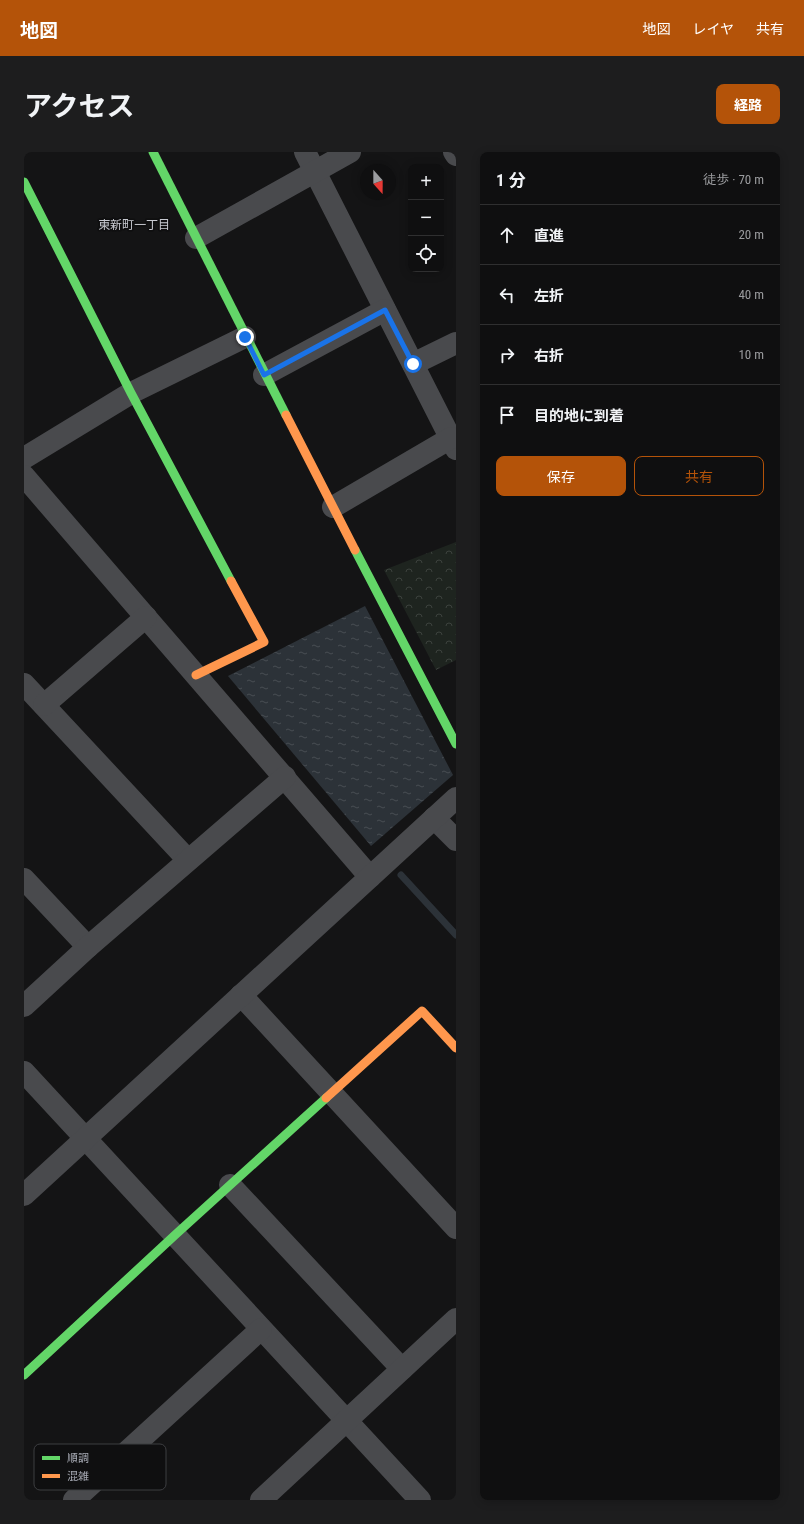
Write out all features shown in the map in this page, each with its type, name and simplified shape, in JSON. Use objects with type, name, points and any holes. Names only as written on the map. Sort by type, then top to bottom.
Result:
[{"type":"street","points":[[153,152],[264,375],[456,744]]},
{"type":"street","points":[[196,238],[310,161],[350,152]]},
{"type":"street","points":[[310,161],[453,443],[333,507]]},
{"type":"street","points":[[24,182],[131,393],[264,642],[196,675]]},
{"type":"street","points":[[264,375],[385,310]]},
{"type":"street","points":[[24,458],[131,393],[245,337]]},
{"type":"street","points":[[413,364],[456,343]]},
{"type":"street","points":[[24,476],[370,877]]},
{"type":"street","points":[[44,705],[146,617]]},
{"type":"street","points":[[24,684],[188,860]]},
{"type":"street","points":[[24,1006],[88,947],[285,777]]},
{"type":"street","points":[[24,1196],[456,798]]},
{"type":"street","points":[[434,818],[456,840]]},
{"type":"street","points":[[24,879],[88,947]]},
{"type":"street","points":[[241,995],[456,1228]]},
{"type":"street","points":[[24,1375],[175,1235],[422,1011],[456,1048]]},
{"type":"street","points":[[24,1072],[420,1500]]},
{"type":"street","points":[[230,1185],[402,1370]]},
{"type":"street","points":[[261,1500],[456,1319]]},
{"type":"street","points":[[136,1444],[262,1329]]},
{"type":"street","points":[[74,1500],[85,1490]]},
{"type":"green space","points":[[456,542],[456,660],[436,670],[384,570]]},
{"type":"water","points":[[365,606],[453,775],[371,846],[228,676]]},
{"type":"waterway","points":[[401,875],[456,935]]},
{"type":"traffic: fast","points":[[153,152],[286,415]]},
{"type":"traffic: fast","points":[[24,182],[131,393],[231,581]]},
{"type":"traffic: fast","points":[[355,550],[456,744]]},
{"type":"traffic: fast","points":[[24,1375],[326,1098]]},
{"type":"traffic: slow","points":[[286,415],[355,550]]},
{"type":"traffic: slow","points":[[196,675],[264,642],[231,581]]},
{"type":"traffic: slow","points":[[326,1098],[422,1011],[456,1048]]},
{"type":"district","name":"東新町一丁目","points":[[134,225]]},
{"type":"route","points":[[245,337],[264,375],[385,310],[413,364]]}]
